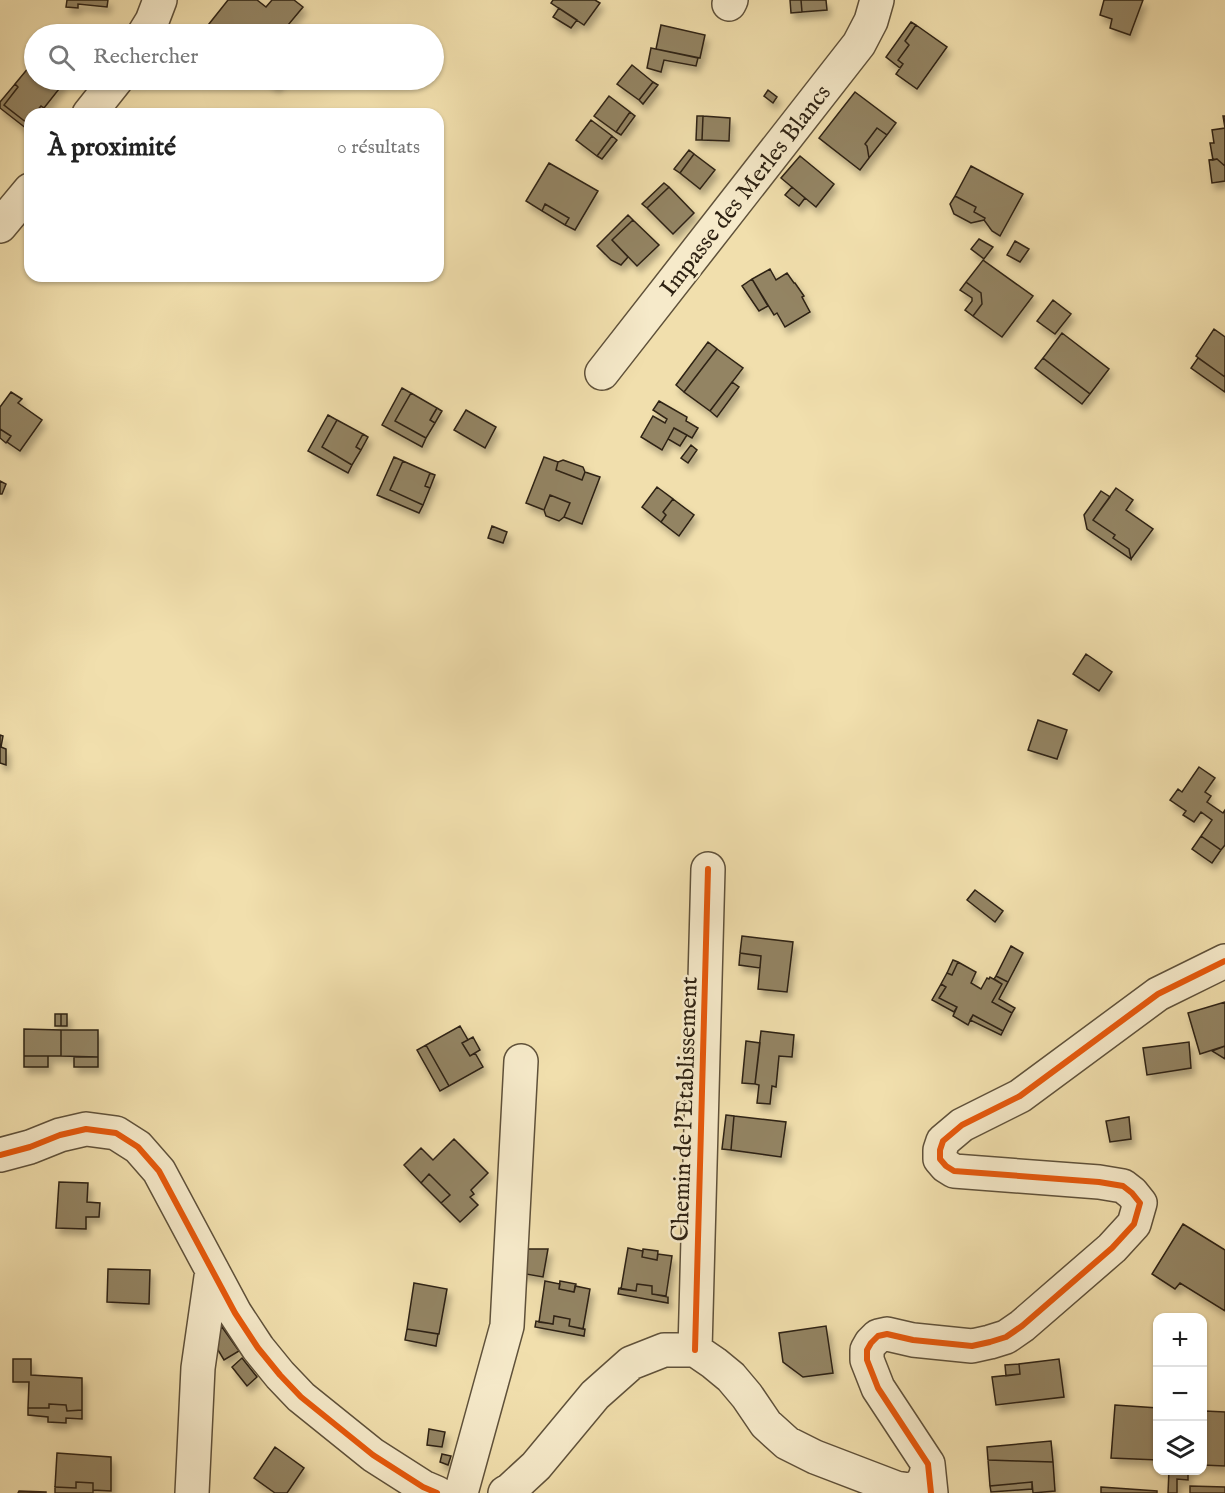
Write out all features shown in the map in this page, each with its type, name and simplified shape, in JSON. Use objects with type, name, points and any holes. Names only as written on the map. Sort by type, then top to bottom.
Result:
[{"type":"street","points":[[150,24],[160,0]]},
{"type":"street","name":"Impasse des Merles Blancs","points":[[602,373],[859,44],[871,21],[877,0]]},
{"type":"street","points":[[94,108],[108,90]]},
{"type":"street","points":[[0,226],[24,197]]},
{"type":"street","name":"Chemin de l'Etablissement","points":[[695,1350],[708,869]]},
{"type":"street","points":[[930,1479],[878,1388],[867,1360],[867,1350],[871,1343],[878,1336],[887,1334],[913,1340],[972,1346],[1006,1336],[1022,1326],[1112,1248],[1134,1224],[1140,1203],[1132,1192],[1123,1186],[1107,1183],[954,1171],[940,1159],[943,1141],[962,1125],[1020,1096],[1158,994],[1225,961]]},
{"type":"street","points":[[461,1493],[507,1326],[521,1061]]},
{"type":"street","points":[[0,1155],[86,1129],[116,1133],[138,1147],[159,1171],[235,1313],[280,1376],[301,1397],[373,1455],[423,1487],[437,1493]]},
{"type":"street","points":[[192,1493],[198,1368],[212,1270]]},
{"type":"street","points":[[505,1493],[536,1466],[595,1395],[631,1363],[664,1350],[695,1350],[714,1363],[731,1377],[766,1424],[787,1443],[815,1457],[896,1488],[909,1490],[921,1486],[926,1475],[930,1479]]},
{"type":"building","points":[[67,0],[108,0],[107,7],[78,4],[78,8],[66,7]]},
{"type":"building","points":[[228,0],[257,0],[266,7],[272,0],[294,0],[303,7],[289,24],[209,24]]},
{"type":"building","points":[[553,0],[595,0],[600,3],[584,25],[551,3]]},
{"type":"building","points":[[790,0],[801,0],[802,12],[791,13]]},
{"type":"building","points":[[801,0],[826,0],[827,10],[802,12]]},
{"type":"building","points":[[1104,0],[1143,0],[1130,35],[1110,28],[1112,19],[1100,15]]},
{"type":"building","points":[[559,8],[577,20],[571,28],[553,17]]},
{"type":"building","points":[[911,22],[916,25],[905,41],[909,45],[898,60],[903,64],[900,68],[886,57]]},
{"type":"building","points":[[661,25],[705,35],[700,58],[656,49]]},
{"type":"building","points":[[916,25],[947,47],[917,89],[896,74],[903,64],[898,60],[909,45],[905,41]]},
{"type":"building","points":[[651,48],[698,58],[696,66],[664,60],[661,72],[647,68]]},
{"type":"building","points":[[632,65],[653,82],[639,100],[617,84]]},
{"type":"building","points":[[24,73],[24,90],[58,90],[44,108],[41,106],[24,108],[24,121],[4,105],[18,87],[15,84]]},
{"type":"building","points":[[653,82],[658,85],[643,104],[639,100]]},
{"type":"building","points":[[15,84],[18,87],[4,105],[24,121],[24,127],[0,108],[0,102]]},
{"type":"building","points":[[768,90],[777,97],[773,103],[764,96]]},
{"type":"building","points":[[855,92],[896,123],[887,135],[877,128],[865,144],[869,158],[860,170],[819,138]]},
{"type":"building","points":[[609,96],[630,112],[616,132],[594,116]]},
{"type":"building","points":[[630,112],[635,116],[621,135],[616,132]]},
{"type":"building","points":[[697,116],[703,116],[702,140],[696,140]]},
{"type":"building","points":[[703,116],[730,118],[729,141],[702,140]]},
{"type":"building","points":[[591,120],[612,136],[597,156],[576,140]]},
{"type":"building","points":[[877,128],[887,135],[869,158],[865,144]]},
{"type":"building","points":[[1225,128],[1225,166],[1217,159],[1213,160],[1210,143],[1214,143],[1212,130]]},
{"type":"building","points":[[612,136],[617,140],[602,159],[597,156]]},
{"type":"building","points":[[689,150],[694,154],[680,173],[674,169]]},
{"type":"building","points":[[694,154],[715,170],[700,189],[680,173]]},
{"type":"building","points":[[800,156],[834,184],[816,207],[781,178]]},
{"type":"building","points":[[1217,159],[1225,166],[1225,181],[1212,183],[1209,160]]},
{"type":"building","points":[[549,163],[598,191],[575,230],[565,225],[569,218],[545,204],[542,211],[526,201]]},
{"type":"building","points":[[971,166],[1023,194],[1000,236],[992,231],[984,220],[985,218],[974,212],[976,207],[955,196]]},
{"type":"building","points":[[664,183],[669,187],[647,208],[642,204]]},
{"type":"building","points":[[669,187],[694,213],[673,234],[647,208]]},
{"type":"building","points":[[792,187],[805,198],[799,206],[785,195]]},
{"type":"building","points":[[955,196],[976,207],[974,212],[985,218],[984,220],[971,223],[954,214],[950,204]]},
{"type":"building","points":[[545,204],[569,218],[565,225],[542,211]]},
{"type":"building","points":[[628,215],[633,220],[612,240],[628,257],[621,265],[611,260],[597,246]]},
{"type":"building","points":[[633,220],[659,245],[637,266],[612,240]]},
{"type":"building","points":[[979,239],[993,247],[984,259],[971,249]]},
{"type":"building","points":[[1015,241],[1029,249],[1020,262],[1007,255]]},
{"type":"building","points":[[983,260],[1033,296],[1002,337],[973,316],[982,304],[981,293],[966,282]]},
{"type":"building","points":[[770,269],[776,280],[787,273],[804,296],[802,297],[810,312],[785,327],[777,313],[774,315],[752,279]]},
{"type":"building","points":[[752,279],[768,306],[759,311],[742,286]]},
{"type":"building","points":[[966,282],[981,293],[982,304],[973,316],[965,310],[972,298],[960,290]]},
{"type":"building","points":[[1053,300],[1071,314],[1055,334],[1037,321]]},
{"type":"building","points":[[1214,329],[1225,337],[1225,377],[1196,356]]},
{"type":"building","points":[[1062,333],[1109,369],[1090,394],[1043,358]]},
{"type":"building","points":[[708,342],[717,349],[684,392],[676,385]]},
{"type":"building","points":[[717,349],[743,368],[710,411],[684,392]]},
{"type":"building","points":[[1043,358],[1090,394],[1082,404],[1035,368]]},
{"type":"building","points":[[1198,358],[1225,377],[1225,392],[1191,368]]},
{"type":"building","points":[[732,382],[739,387],[717,417],[710,411]]},
{"type":"building","points":[[402,388],[411,393],[395,421],[426,438],[422,447],[382,425]]},
{"type":"building","points":[[11,392],[22,399],[18,403],[42,420],[20,451],[7,442],[11,436],[0,429],[0,407]]},
{"type":"building","points":[[411,393],[437,408],[430,420],[435,423],[426,438],[395,421]]},
{"type":"building","points":[[659,401],[687,417],[686,421],[698,428],[692,438],[674,428],[662,450],[641,437],[653,416],[665,423],[667,419],[653,410]]},
{"type":"building","points":[[437,408],[442,411],[435,423],[430,420]]},
{"type":"building","points":[[466,410],[496,427],[485,448],[454,430]]},
{"type":"building","points":[[328,415],[337,420],[322,447],[352,465],[348,473],[308,451]]},
{"type":"building","points":[[337,420],[363,434],[356,447],[361,450],[352,465],[322,447]]},
{"type":"building","points":[[674,428],[687,435],[680,446],[668,439]]},
{"type":"building","points":[[0,429],[11,436],[6,443],[0,438]]},
{"type":"building","points":[[363,434],[368,437],[361,450],[356,447]]},
{"type":"building","points":[[691,445],[697,450],[688,463],[681,458]]},
{"type":"building","points":[[394,457],[403,461],[390,490],[423,505],[419,513],[377,495]]},
{"type":"building","points":[[544,457],[558,462],[556,470],[582,480],[585,472],[600,477],[582,524],[564,517],[570,503],[550,495],[544,510],[526,503]]},
{"type":"building","points":[[563,460],[583,467],[585,472],[582,480],[556,470],[558,462]]},
{"type":"building","points":[[403,461],[430,473],[425,486],[430,488],[423,505],[390,490]]},
{"type":"building","points":[[430,473],[435,475],[430,488],[425,486]]},
{"type":"building","points":[[0,481],[6,484],[2,494],[0,494]]},
{"type":"building","points":[[657,487],[673,499],[663,512],[666,515],[661,522],[642,507]]},
{"type":"building","points":[[1116,488],[1133,500],[1126,510],[1153,529],[1131,559],[1129,549],[1113,538],[1115,535],[1093,520]]},
{"type":"building","points":[[1101,491],[1110,497],[1093,520],[1115,535],[1113,538],[1129,549],[1131,559],[1087,529],[1084,515]]},
{"type":"building","points":[[550,495],[570,503],[564,517],[559,521],[546,516],[544,510]]},
{"type":"building","points":[[673,499],[694,515],[679,536],[661,522],[666,515],[663,512]]},
{"type":"building","points":[[492,526],[507,532],[503,543],[488,538]]},
{"type":"building","points":[[1086,654],[1112,672],[1099,691],[1073,674]]},
{"type":"building","points":[[1038,720],[1067,730],[1057,759],[1028,750]]},
{"type":"building","points":[[0,735],[3,736],[1,747],[6,749],[6,765],[0,763]]},
{"type":"building","points":[[1199,767],[1215,778],[1205,792],[1211,796],[1207,802],[1223,813],[1225,810],[1225,845],[1221,850],[1201,836],[1212,820],[1201,812],[1194,822],[1183,815],[1186,811],[1170,800],[1178,789],[1182,792]]},
{"type":"building","points":[[1201,836],[1221,850],[1212,863],[1192,849]]},
{"type":"building","points":[[975,890],[1003,911],[995,922],[967,900]]},
{"type":"building","points":[[742,936],[793,942],[787,992],[758,989],[761,956],[740,953]]},
{"type":"building","points":[[1011,946],[1023,953],[1008,982],[996,976]]},
{"type":"building","points":[[740,953],[761,956],[760,968],[739,965]]},
{"type":"building","points":[[953,960],[958,962],[952,975],[947,973]]},
{"type":"building","points":[[958,962],[976,972],[971,983],[981,989],[990,977],[1002,984],[992,1002],[1012,1013],[1003,1031],[973,1015],[968,1025],[953,1016],[957,1007],[939,998],[946,987],[941,984],[947,973],[952,975]]},
{"type":"building","points":[[996,976],[1008,982],[999,999],[1015,1008],[1012,1013],[992,1002],[1002,984],[994,979]]},
{"type":"building","points":[[941,984],[946,987],[939,998],[957,1007],[954,1012],[932,1000]]},
{"type":"building","points":[[1225,1002],[1225,1046],[1200,1054],[1188,1013]]},
{"type":"building","points":[[55,1014],[61,1014],[61,1026],[55,1026]]},
{"type":"building","points":[[61,1014],[67,1014],[67,1026],[61,1026]]},
{"type":"building","points":[[973,1015],[1003,1031],[1001,1035],[970,1020]]},
{"type":"building","points":[[460,1026],[468,1040],[462,1043],[470,1056],[475,1053],[483,1067],[449,1086],[426,1045]]},
{"type":"building","points":[[24,1029],[61,1030],[61,1056],[24,1056]]},
{"type":"building","points":[[61,1030],[98,1030],[98,1057],[61,1056]]},
{"type":"building","points":[[761,1031],[794,1035],[792,1057],[779,1056],[776,1087],[772,1086],[770,1104],[757,1103],[759,1085],[755,1084]]},
{"type":"building","points":[[473,1037],[480,1050],[470,1056],[462,1043]]},
{"type":"building","points":[[746,1041],[760,1043],[755,1084],[742,1083]]},
{"type":"building","points":[[1189,1042],[1191,1068],[1147,1075],[1143,1048]]},
{"type":"building","points":[[426,1045],[449,1086],[440,1091],[417,1050]]},
{"type":"building","points":[[1225,1046],[1225,1059],[1212,1051]]},
{"type":"building","points":[[24,1056],[48,1056],[48,1067],[24,1067]]},
{"type":"building","points":[[74,1057],[98,1057],[98,1067],[74,1067]]},
{"type":"building","points":[[726,1115],[734,1116],[731,1150],[722,1149]]},
{"type":"building","points":[[734,1116],[786,1122],[781,1157],[731,1150]]},
{"type":"building","points":[[1129,1117],[1131,1139],[1110,1142],[1106,1121]]},
{"type":"building","points":[[454,1139],[488,1173],[471,1190],[474,1194],[470,1197],[478,1205],[460,1222],[441,1203],[450,1195],[429,1174],[421,1183],[404,1165],[421,1148],[433,1160]]},
{"type":"building","points":[[429,1174],[450,1195],[441,1203],[421,1183]]},
{"type":"building","points":[[59,1182],[88,1183],[87,1202],[100,1203],[99,1217],[86,1217],[86,1229],[56,1228]]},
{"type":"building","points":[[1183,1224],[1225,1250],[1225,1311],[1180,1283],[1175,1289],[1152,1274]]},
{"type":"building","points":[[628,1248],[643,1251],[642,1257],[657,1260],[658,1254],[672,1256],[666,1296],[652,1294],[652,1286],[637,1284],[636,1291],[621,1289]]},
{"type":"building","points":[[523,1249],[548,1249],[543,1277],[520,1273]]},
{"type":"building","points":[[643,1249],[658,1251],[657,1260],[642,1257]]},
{"type":"building","points":[[108,1269],[150,1270],[149,1304],[107,1302]]},
{"type":"building","points":[[545,1281],[560,1284],[559,1289],[574,1292],[575,1286],[590,1289],[583,1329],[569,1326],[570,1319],[554,1316],[553,1324],[539,1322]]},
{"type":"building","points":[[560,1281],[576,1284],[574,1292],[559,1289]]},
{"type":"building","points":[[414,1283],[447,1289],[439,1334],[407,1329]]},
{"type":"building","points":[[637,1284],[652,1286],[652,1294],[668,1297],[668,1303],[618,1294],[619,1288],[636,1291]]},
{"type":"building","points":[[554,1316],[570,1319],[569,1326],[585,1329],[584,1336],[535,1327],[536,1321],[553,1324]]},
{"type":"building","points":[[826,1326],[833,1373],[803,1377],[783,1362],[779,1333]]},
{"type":"building","points":[[222,1327],[239,1351],[224,1360],[209,1335]]},
{"type":"building","points":[[407,1329],[438,1334],[436,1346],[405,1340]]},
{"type":"building","points":[[242,1358],[257,1377],[247,1386],[232,1367]]},
{"type":"building","points":[[13,1359],[31,1359],[31,1375],[82,1378],[82,1410],[67,1411],[66,1405],[49,1404],[49,1408],[28,1408],[29,1382],[13,1382]]},
{"type":"building","points":[[1059,1359],[1064,1397],[996,1405],[992,1377],[1020,1374],[1019,1364]]},
{"type":"building","points":[[1019,1364],[1020,1374],[1006,1376],[1005,1365]]},
{"type":"building","points":[[49,1404],[66,1405],[67,1411],[82,1410],[82,1419],[66,1418],[66,1423],[48,1422],[48,1417],[28,1415],[28,1408],[49,1408]]},
{"type":"building","points":[[1115,1405],[1153,1408],[1153,1460],[1111,1458]]},
{"type":"building","points":[[1207,1411],[1225,1412],[1225,1466],[1207,1465]]},
{"type":"building","points":[[429,1429],[445,1432],[442,1447],[427,1445]]},
{"type":"building","points":[[1051,1441],[1053,1462],[988,1460],[987,1447]]},
{"type":"building","points":[[275,1447],[304,1468],[287,1493],[275,1493],[254,1478]]},
{"type":"building","points":[[57,1453],[111,1457],[111,1491],[93,1490],[93,1483],[76,1482],[76,1488],[55,1487]]},
{"type":"building","points":[[442,1454],[451,1456],[448,1465],[440,1462]]},
{"type":"building","points":[[988,1460],[1053,1462],[1055,1491],[1033,1493],[1032,1482],[990,1486]]},
{"type":"building","points":[[1169,1475],[1188,1475],[1188,1480],[1177,1479],[1177,1493],[1168,1493]]},
{"type":"building","points":[[76,1482],[93,1483],[93,1493],[55,1493],[55,1487],[76,1488]]},
{"type":"building","points":[[1032,1482],[1032,1489],[991,1492],[990,1486]]},
{"type":"building","points":[[1190,1486],[1225,1487],[1225,1493],[1190,1493]]},
{"type":"building","points":[[1101,1487],[1157,1491],[1157,1493],[1101,1493]]},
{"type":"building","points":[[19,1491],[46,1492],[46,1493],[18,1493]]},
{"type":"cycle path","points":[[695,1350],[708,869]]},
{"type":"cycle path","points":[[931,1493],[928,1464],[878,1388],[867,1360],[867,1350],[871,1343],[878,1336],[887,1334],[913,1340],[972,1346],[1006,1337],[1022,1326],[1112,1248],[1134,1224],[1140,1203],[1123,1186],[1099,1182],[954,1171],[940,1159],[943,1141],[962,1125],[1020,1096],[1158,994],[1225,961]]},
{"type":"cycle path","points":[[0,1155],[86,1129],[116,1133],[138,1147],[159,1171],[235,1313],[258,1348],[280,1375],[301,1397],[373,1455],[423,1487],[437,1493]]}]
